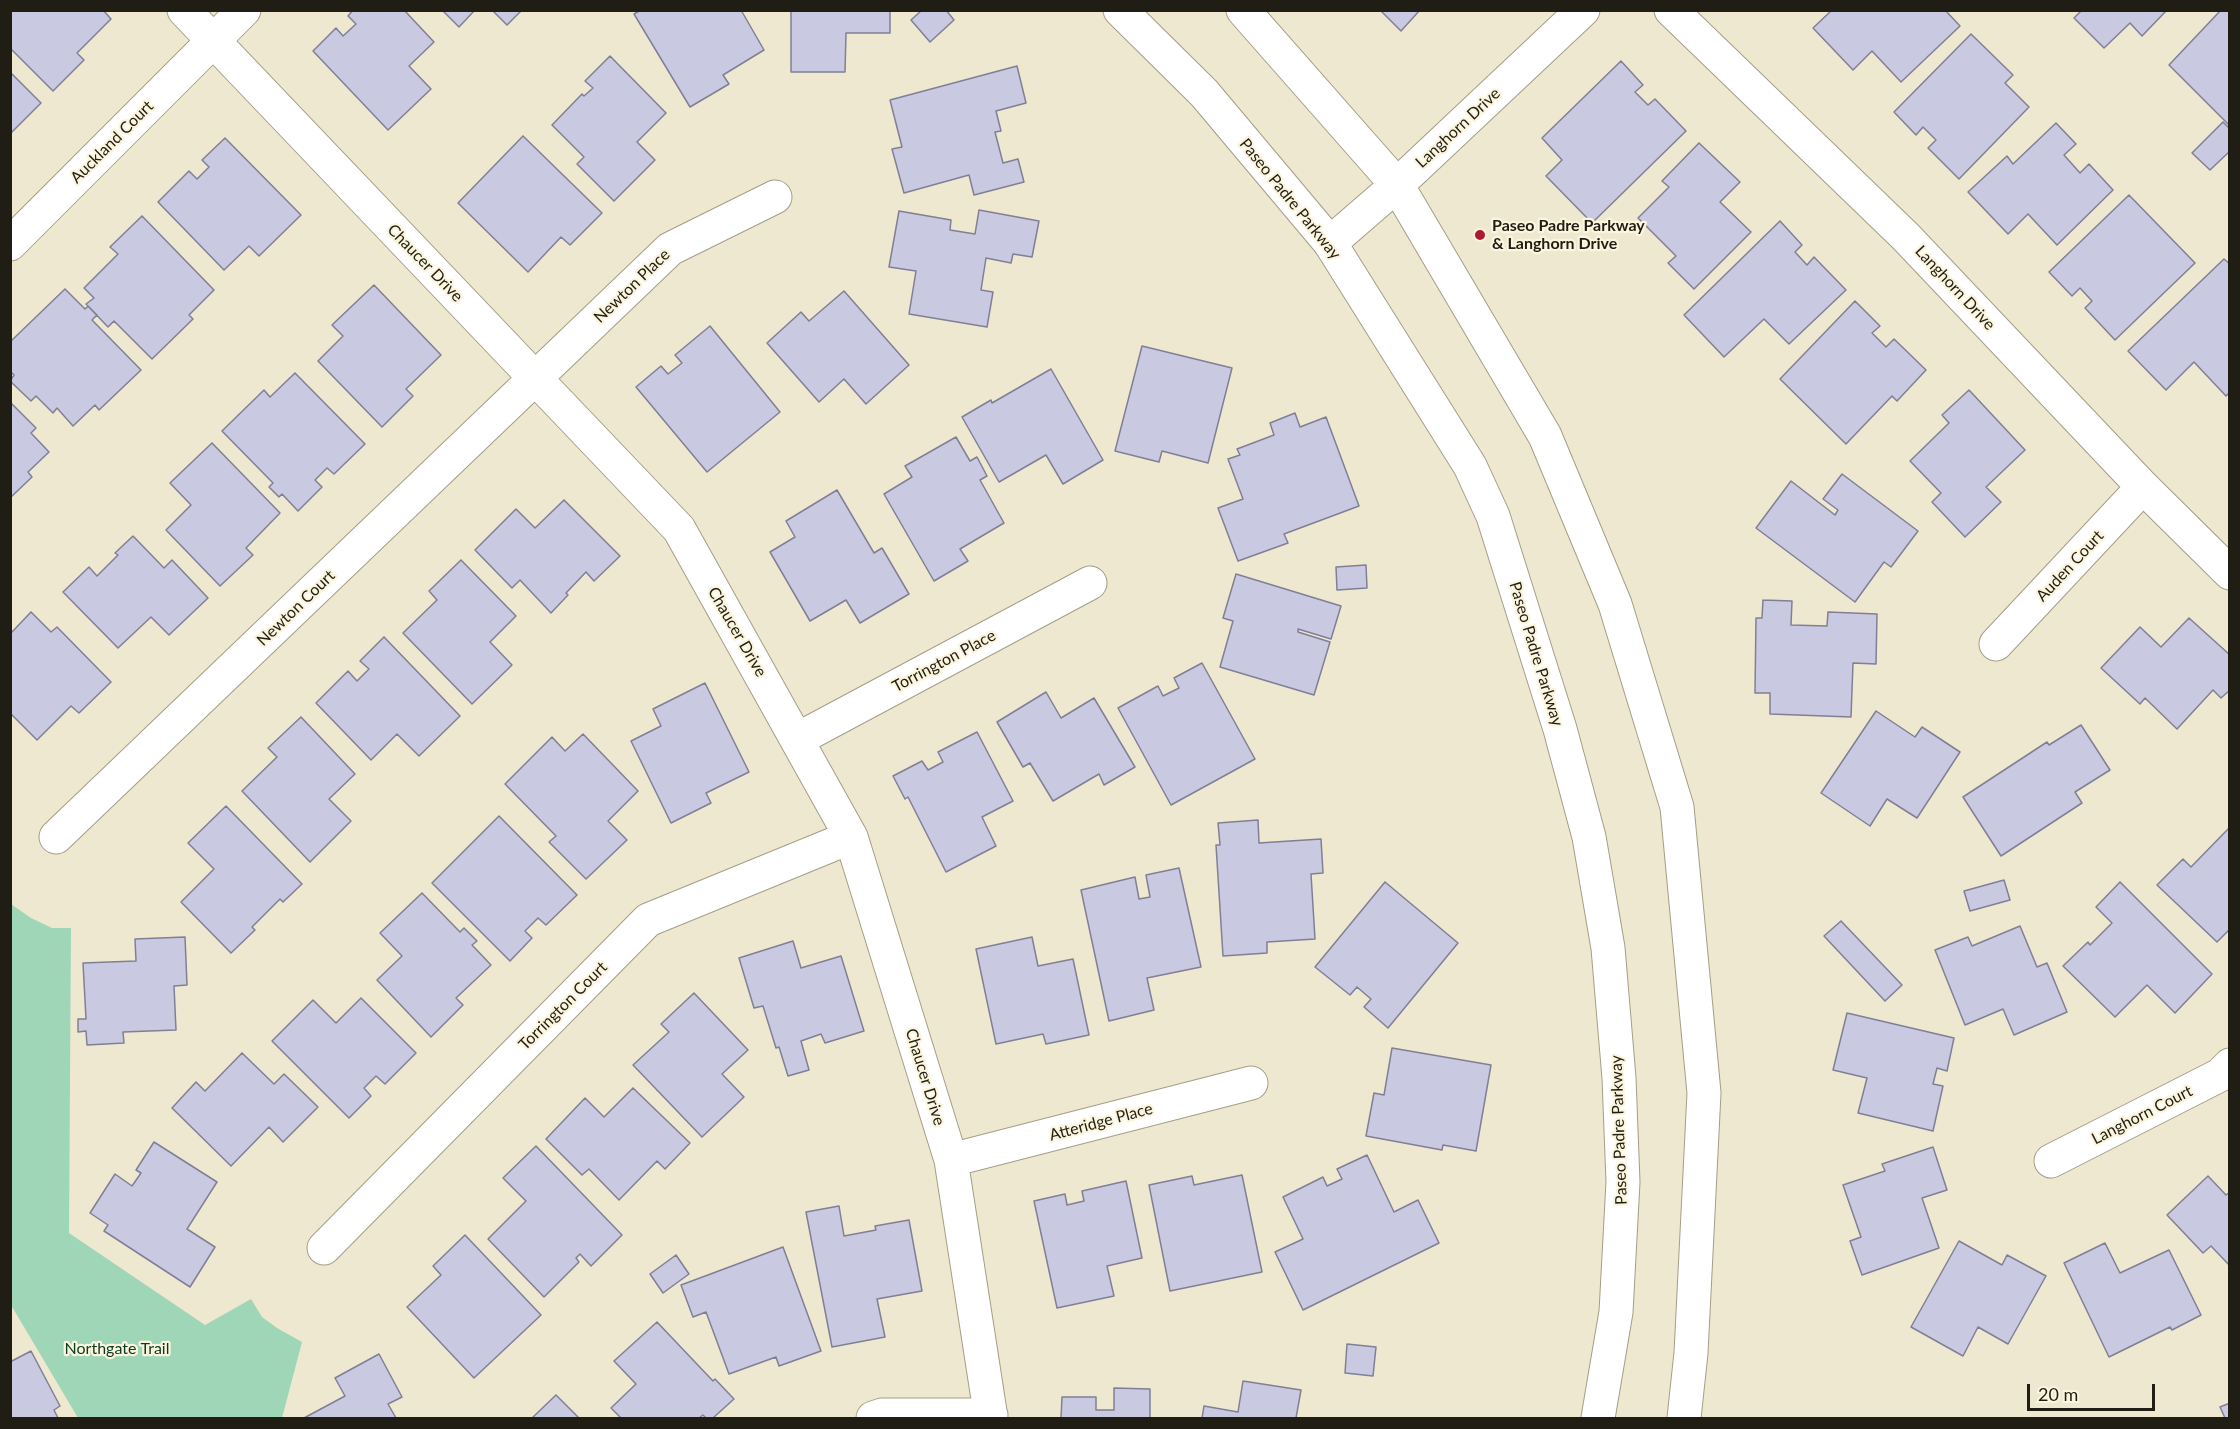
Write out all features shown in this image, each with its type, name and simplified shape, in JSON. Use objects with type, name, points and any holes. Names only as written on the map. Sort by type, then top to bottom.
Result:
[{"type":"street","name":"Chaucer Drive","points":[[184,10],[679,529],[851,837],[951,1160],[991,1417]]},
{"type":"street","name":"Auckland Court","points":[[10,244],[244,10]]},
{"type":"street","name":"Paseo Padre Parkway","points":[[1120,10],[1204,93],[1330,243],[1470,466],[1493,516],[1560,729],[1589,837],[1608,948],[1619,1078],[1623,1182],[1616,1312],[1598,1419]]},
{"type":"street","points":[[1243,10],[1397,185],[1545,436],[1615,604],[1677,807],[1704,1094],[1691,1353],[1684,1419]]},
{"type":"street","name":"Langhorn Drive","points":[[1330,243],[1397,185],[1583,10]]},
{"type":"street","name":"Langhorn Drive","points":[[1671,10],[1906,237],[2143,487],[2229,573]]},
{"type":"street","name":"Newton Place","points":[[535,379],[670,249],[775,197]]},
{"type":"street","name":"Newton Court","points":[[56,837],[535,379]]},
{"type":"street","name":"Auden Court","points":[[1996,644],[2143,487]]},
{"type":"street","name":"Torrington Place","points":[[798,739],[1090,582]]},
{"type":"street","name":"Torrington Court","points":[[324,1248],[648,920],[851,837]]},
{"type":"street","name":"Langhorn Court","points":[[2051,1161],[2220,1075],[2229,1065]]},
{"type":"street","name":"Atteridge Place","points":[[951,1160],[1251,1083]]},
{"type":"street","points":[[873,1419],[882,1415],[991,1417]]},
{"type":"green space","name":"Northgate Trail","points":[[11,904],[31,918],[52,928],[71,928],[69,1233],[205,1325],[251,1299],[262,1317],[302,1342],[282,1418],[78,1418],[11,1305]]},
{"type":"building","points":[[10,10],[103,10],[111,19],[77,53],[84,60],[53,91],[10,48]]},
{"type":"building","points":[[353,10],[404,10],[434,42],[409,66],[431,89],[388,130],[313,51],[336,28],[343,36],[356,24],[348,16]]},
{"type":"building","points":[[442,10],[475,10],[459,27]]},
{"type":"building","points":[[492,10],[522,10],[507,25]]},
{"type":"building","points":[[641,10],[741,10],[764,50],[723,75],[729,84],[690,107],[634,14]]},
{"type":"building","points":[[791,10],[890,10],[890,33],[846,33],[845,72],[791,72]]},
{"type":"building","points":[[922,10],[946,10],[954,20],[930,42],[911,20]]},
{"type":"building","points":[[1380,10],[1420,10],[1401,31]]},
{"type":"building","points":[[1832,10],[1945,10],[1960,26],[1901,82],[1872,51],[1853,70],[1813,28]]},
{"type":"building","points":[[2082,10],[2167,10],[2142,36],[2130,23],[2104,48],[2074,18]]},
{"type":"building","points":[[2221,10],[2230,10],[2230,126],[2169,65]]},
{"type":"building","points":[[1971,34],[2013,75],[2005,83],[2029,107],[1959,179],[1928,148],[1936,140],[1923,127],[1916,135],[1894,112]]},
{"type":"building","points":[[610,56],[666,113],[637,142],[655,160],[614,201],[577,164],[584,157],[552,125],[582,94],[584,96],[593,88],[585,81]]},
{"type":"building","points":[[1621,61],[1643,85],[1635,92],[1648,105],[1655,99],[1686,131],[1592,223],[1546,176],[1562,160],[1542,138]]},
{"type":"building","points":[[1017,66],[1026,103],[996,111],[1001,131],[995,132],[1003,163],[1018,159],[1024,182],[974,195],[969,175],[904,193],[892,149],[902,147],[890,100]]},
{"type":"building","points":[[10,72],[41,103],[10,134]]},
{"type":"building","points":[[2223,122],[2230,129],[2230,151],[2210,170],[2192,153]]},
{"type":"building","points":[[2056,123],[2076,144],[2064,155],[2080,173],[2089,164],[2113,190],[2057,245],[2028,214],[2008,234],[1968,192],[2007,156],[2013,164]]},
{"type":"building","points":[[523,136],[602,213],[570,245],[561,237],[528,272],[458,203]]},
{"type":"building","points":[[225,138],[301,215],[259,256],[249,246],[224,270],[158,202],[189,171],[197,179],[209,167],[202,160]]},
{"type":"building","points":[[1699,143],[1740,182],[1720,202],[1751,232],[1694,289],[1668,263],[1676,256],[1638,218],[1669,187],[1662,181]]},
{"type":"building","points":[[2129,195],[2195,263],[2115,340],[2085,308],[2092,301],[2080,288],[2072,296],[2049,272]]},
{"type":"building","points":[[979,210],[1039,221],[1032,257],[1013,254],[1011,263],[986,258],[981,290],[993,292],[987,327],[909,314],[916,271],[889,267],[899,211],[951,220],[950,230],[975,234]]},
{"type":"building","points":[[142,216],[214,290],[189,315],[193,319],[152,359],[114,321],[108,327],[86,304],[94,298],[84,288],[118,254],[110,247]]},
{"type":"building","points":[[1780,221],[1802,245],[1795,252],[1807,265],[1814,257],[1846,290],[1789,344],[1764,319],[1724,357],[1684,315]]},
{"type":"building","points":[[2224,259],[2230,264],[2230,392],[2226,396],[2194,362],[2166,390],[2128,351]]},
{"type":"building","points":[[374,285],[441,355],[406,389],[413,396],[382,427],[318,361],[343,336],[332,325]]},
{"type":"building","points":[[65,289],[85,309],[88,306],[97,315],[92,320],[141,370],[99,410],[95,405],[73,426],[57,408],[53,413],[36,396],[31,401],[10,381],[14,375],[10,371],[10,342]]},
{"type":"building","points":[[844,291],[909,365],[866,404],[844,379],[819,402],[767,343],[801,312],[809,321]]},
{"type":"building","points":[[1855,301],[1880,326],[1872,333],[1886,347],[1894,339],[1926,370],[1897,401],[1892,396],[1846,444],[1780,379]]},
{"type":"building","points":[[710,326],[780,412],[707,472],[636,387],[661,366],[668,374],[682,363],[675,355]]},
{"type":"building","points":[[1142,346],[1232,368],[1208,463],[1162,451],[1159,462],[1115,451]]},
{"type":"building","points":[[1051,369],[1103,460],[1063,484],[1046,455],[999,482],[962,417],[991,400],[992,403]]},
{"type":"building","points":[[295,373],[365,444],[334,474],[327,468],[315,480],[322,487],[298,511],[282,494],[279,497],[269,487],[273,483],[222,431],[264,390],[270,397]]},
{"type":"building","points":[[1969,390],[2025,450],[1986,487],[2001,502],[1965,537],[1932,502],[1941,493],[1910,461],[1949,423],[1942,415]]},
{"type":"building","points":[[10,402],[36,428],[31,433],[49,452],[28,472],[32,477],[10,498]]},
{"type":"building","points":[[1295,413],[1300,427],[1326,417],[1359,506],[1284,534],[1288,543],[1238,561],[1218,508],[1243,499],[1228,459],[1240,455],[1237,449],[1274,435],[1270,423]]},
{"type":"building","points":[[956,437],[970,461],[977,457],[987,476],[980,480],[1004,523],[960,549],[968,561],[934,581],[884,494],[912,477],[905,466]]},
{"type":"building","points":[[212,443],[280,513],[246,548],[253,555],[220,586],[166,530],[191,505],[170,483]]},
{"type":"building","points":[[1842,474],[1918,531],[1891,567],[1884,562],[1855,602],[1756,528],[1791,481],[1835,515],[1838,510],[1823,499]]},
{"type":"building","points":[[837,490],[874,553],[882,548],[909,594],[860,623],[846,600],[810,621],[770,552],[795,537],[786,521]]},
{"type":"building","points":[[564,500],[620,556],[594,581],[586,572],[551,613],[520,580],[512,588],[475,550],[516,509],[535,528]]},
{"type":"building","points":[[133,536],[164,568],[172,560],[208,598],[169,635],[151,617],[118,648],[63,592],[89,567],[97,576],[118,555],[115,553]]},
{"type":"building","points":[[461,560],[516,616],[490,642],[512,665],[472,704],[403,633],[437,600],[429,591]]},
{"type":"building","points":[[1366,565],[1367,588],[1337,590],[1336,567]]},
{"type":"building","points":[[1236,574],[1341,606],[1331,639],[1298,629],[1298,632],[1330,642],[1314,695],[1220,667],[1233,621],[1223,618]]},
{"type":"building","points":[[1763,600],[1792,601],[1791,625],[1827,626],[1828,612],[1877,614],[1876,664],[1853,663],[1851,717],[1770,714],[1770,693],[1755,693],[1756,618],[1762,618]]},
{"type":"building","points":[[31,612],[51,632],[57,627],[111,682],[79,713],[71,706],[37,740],[10,713],[10,630],[12,632]]},
{"type":"building","points":[[2189,618],[2230,655],[2230,690],[2221,698],[2213,690],[2177,729],[2145,698],[2140,704],[2101,668],[2140,627],[2161,647]]},
{"type":"building","points":[[384,637],[460,716],[419,756],[397,734],[371,760],[316,703],[348,671],[357,681],[369,669],[360,661]]},
{"type":"building","points":[[1202,663],[1255,759],[1171,805],[1118,708],[1158,686],[1163,696],[1179,688],[1174,678]]},
{"type":"building","points":[[705,683],[749,772],[706,793],[711,803],[671,823],[631,741],[661,726],[653,709]]},
{"type":"building","points":[[1046,692],[1061,718],[1094,698],[1135,767],[1104,785],[1099,774],[1053,801],[1030,763],[1023,767],[997,722]]},
{"type":"building","points":[[1876,711],[1915,737],[1922,727],[1960,752],[1917,818],[1887,799],[1870,826],[1821,793]]},
{"type":"building","points":[[301,717],[355,774],[329,799],[351,821],[310,862],[242,791],[277,757],[268,748]]},
{"type":"building","points":[[2081,725],[2110,770],[2075,792],[2082,803],[2001,856],[1963,797],[2047,742],[2049,745]]},
{"type":"building","points":[[977,732],[1013,801],[982,817],[996,846],[946,872],[908,797],[905,799],[893,776],[922,761],[928,770],[943,762],[938,752]]},
{"type":"building","points":[[583,734],[638,791],[608,821],[627,840],[586,879],[549,842],[556,836],[505,784],[552,737],[565,751]]},
{"type":"building","points":[[226,806],[302,884],[283,902],[280,899],[252,927],[255,930],[231,953],[181,902],[214,869],[188,843]]},
{"type":"building","points":[[499,816],[577,895],[546,925],[538,918],[525,931],[532,938],[510,961],[432,883]]},
{"type":"building","points":[[1258,820],[1259,843],[1321,839],[1323,873],[1311,874],[1315,939],[1267,942],[1267,953],[1223,956],[1216,845],[1220,845],[1218,823]]},
{"type":"building","points":[[2230,827],[2230,929],[2217,942],[2157,885],[2183,859],[2191,867]]},
{"type":"building","points":[[1179,868],[1201,967],[1147,978],[1154,1010],[1109,1021],[1081,890],[1135,877],[1139,899],[1150,897],[1146,875]]},
{"type":"building","points":[[2004,880],[2010,900],[1970,911],[1964,891]]},
{"type":"building","points":[[1385,882],[1458,943],[1388,1028],[1364,1007],[1371,999],[1357,987],[1350,995],[1315,967]]},
{"type":"building","points":[[2120,882],[2212,974],[2175,1013],[2147,985],[2115,1017],[2063,966],[2088,942],[2090,945],[2112,923],[2096,907]]},
{"type":"building","points":[[422,893],[460,932],[464,928],[477,941],[472,945],[491,965],[456,998],[463,1005],[431,1037],[377,980],[402,956],[380,933]]},
{"type":"building","points":[[1841,921],[1902,985],[1885,1001],[1824,936]]},
{"type":"building","points":[[2020,926],[2037,967],[2047,963],[2067,1012],[2014,1035],[2003,1009],[1965,1025],[1935,950],[1968,937],[1972,946]]},
{"type":"building","points":[[185,937],[187,985],[174,986],[176,1030],[123,1032],[124,1043],[87,1045],[86,1031],[78,1032],[78,1019],[86,1019],[83,963],[136,961],[135,939]]},
{"type":"building","points":[[1032,937],[1038,966],[1073,959],[1089,1035],[1046,1044],[1043,1034],[996,1044],[976,949]]},
{"type":"building","points":[[793,941],[801,968],[841,956],[864,1031],[825,1043],[821,1034],[801,1041],[809,1070],[788,1076],[779,1047],[776,1048],[763,1006],[754,1008],[739,958]]},
{"type":"building","points":[[694,993],[748,1050],[722,1074],[744,1097],[702,1137],[633,1065],[669,1032],[661,1024]]},
{"type":"building","points":[[361,998],[416,1053],[385,1084],[376,1076],[364,1088],[371,1096],[349,1118],[272,1041],[313,1000],[336,1023]]},
{"type":"building","points":[[1847,1013],[1954,1038],[1947,1071],[1937,1068],[1933,1084],[1943,1086],[1933,1131],[1858,1113],[1867,1078],[1833,1070]]},
{"type":"building","points":[[1392,1048],[1491,1065],[1476,1151],[1443,1145],[1442,1150],[1366,1136],[1374,1093],[1384,1095]]},
{"type":"building","points":[[242,1053],[274,1084],[284,1074],[318,1107],[283,1142],[269,1127],[231,1166],[172,1108],[196,1082],[205,1091]]},
{"type":"building","points":[[633,1088],[690,1143],[665,1169],[657,1161],[619,1200],[589,1169],[582,1175],[546,1139],[585,1098],[604,1117]]},
{"type":"building","points":[[154,1142],[217,1182],[187,1229],[215,1247],[190,1287],[104,1231],[108,1225],[90,1213],[115,1174],[132,1186],[141,1173],[136,1170]]},
{"type":"building","points":[[536,1146],[622,1235],[591,1266],[580,1254],[576,1258],[579,1262],[544,1297],[488,1239],[526,1201],[503,1178]]},
{"type":"building","points":[[1933,1147],[1947,1190],[1922,1198],[1939,1248],[1862,1275],[1850,1241],[1861,1237],[1843,1185],[1885,1171],[1882,1164]]},
{"type":"building","points":[[1367,1155],[1394,1212],[1418,1200],[1439,1243],[1303,1310],[1275,1252],[1303,1239],[1283,1197],[1323,1177],[1327,1186],[1342,1179],[1337,1169]]},
{"type":"building","points":[[1242,1175],[1262,1272],[1170,1291],[1149,1185],[1192,1176],[1194,1185]]},
{"type":"building","points":[[2208,1176],[2226,1195],[2230,1192],[2230,1266],[2211,1246],[2203,1253],[2167,1215]]},
{"type":"building","points":[[1126,1181],[1142,1258],[1107,1266],[1114,1296],[1057,1308],[1034,1201],[1065,1194],[1067,1205],[1084,1201],[1082,1191]]},
{"type":"building","points":[[839,1206],[844,1236],[876,1230],[875,1226],[909,1220],[922,1291],[877,1299],[885,1337],[832,1347],[806,1212]]},
{"type":"building","points":[[465,1235],[541,1315],[474,1378],[407,1307],[441,1275],[433,1266]]},
{"type":"building","points":[[1959,1241],[2002,1265],[2007,1255],[2046,1276],[2008,1344],[1978,1327],[1963,1356],[1911,1327]]},
{"type":"building","points":[[2105,1243],[2120,1273],[2169,1250],[2201,1315],[2172,1330],[2170,1327],[2109,1357],[2064,1263]]},
{"type":"building","points":[[783,1247],[821,1351],[779,1366],[776,1357],[729,1374],[706,1312],[693,1317],[681,1285]]},
{"type":"building","points":[[676,1255],[689,1274],[663,1293],[650,1274]]},
{"type":"building","points":[[657,1322],[713,1381],[715,1379],[734,1399],[713,1418],[706,1418],[703,1415],[699,1418],[621,1418],[611,1408],[636,1384],[614,1361]]},
{"type":"building","points":[[1347,1344],[1376,1347],[1373,1376],[1345,1373]]},
{"type":"building","points":[[31,1351],[60,1406],[54,1410],[58,1418],[10,1418],[10,1362]]},
{"type":"building","points":[[379,1354],[402,1397],[388,1404],[396,1418],[304,1418],[345,1396],[335,1378]]},
{"type":"building","points":[[1243,1381],[1301,1390],[1296,1418],[1202,1418],[1204,1406],[1238,1412]]},
{"type":"building","points":[[1114,1388],[1150,1389],[1150,1418],[1061,1418],[1062,1397],[1096,1397],[1096,1410],[1114,1410]]},
{"type":"building","points":[[556,1395],[579,1418],[532,1418]]},
{"type":"building","points":[[2230,1403],[2230,1418],[2225,1418],[2220,1407]]},
{"type":"place","name":"Paseo Padre Parkway & Langhorn Drive","points":[[1480,235]]}]
